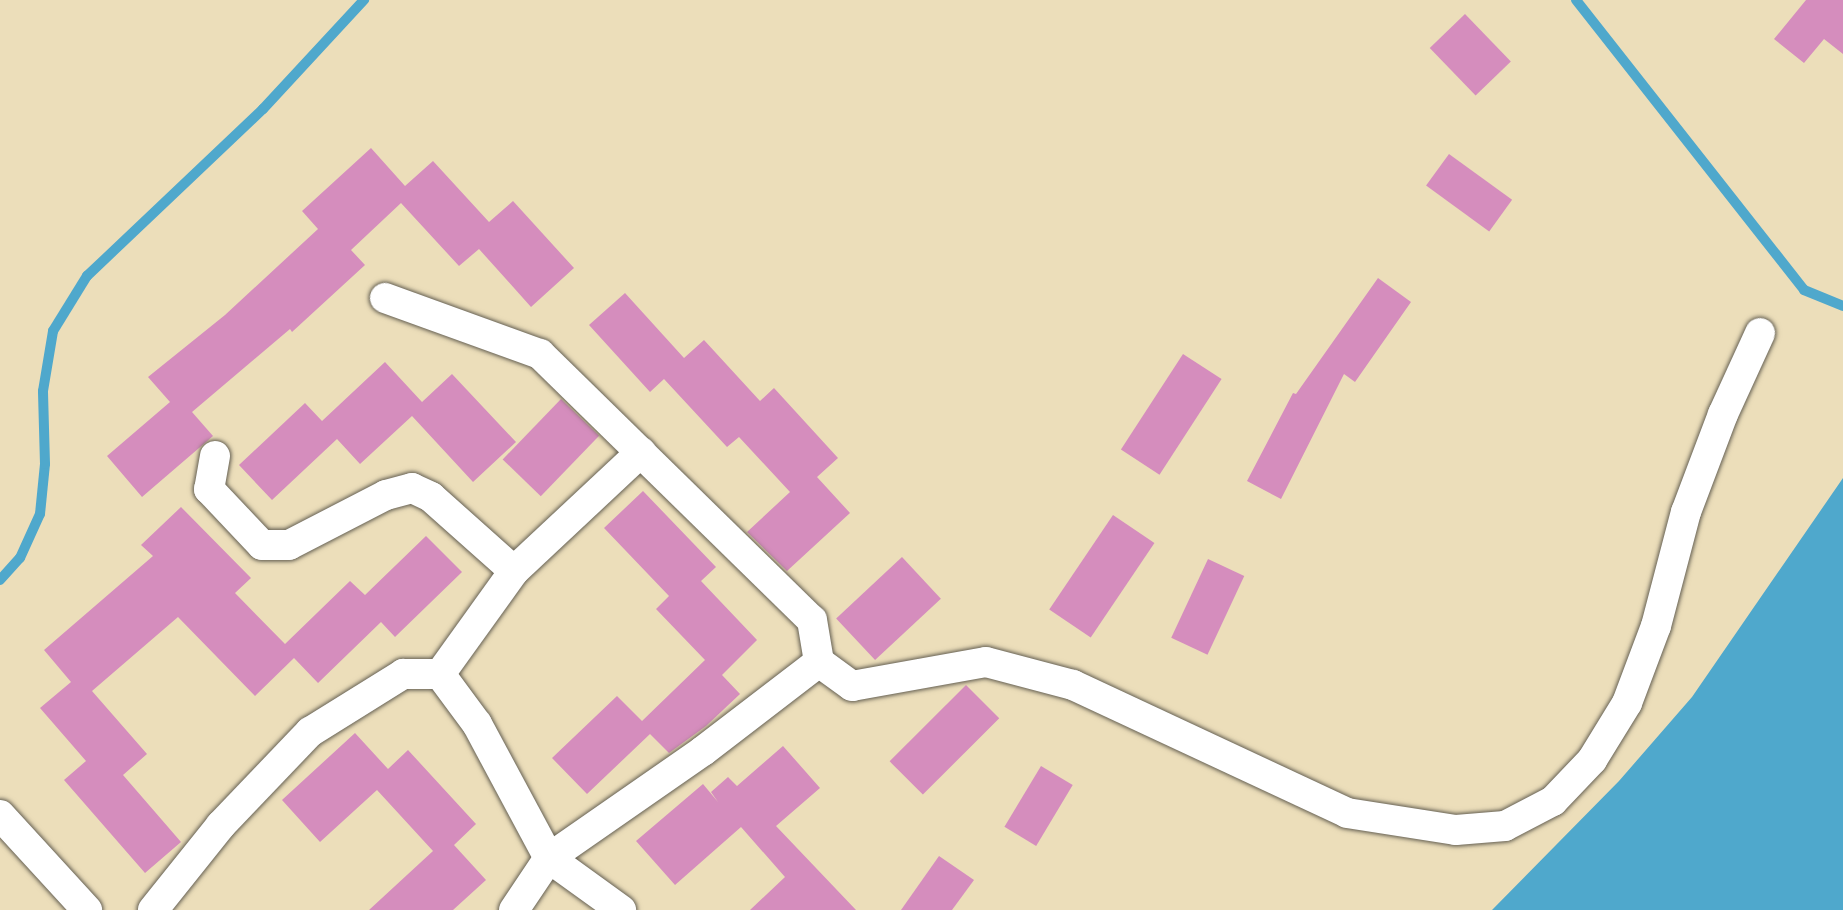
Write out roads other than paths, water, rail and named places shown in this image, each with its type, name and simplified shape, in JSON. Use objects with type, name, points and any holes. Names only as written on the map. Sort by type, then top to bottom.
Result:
[{"type":"street","points":[[385,298],[540,354],[812,620],[819,662],[852,686],[986,662],[1073,685],[1347,813],[1456,830],[1505,826],[1553,801],[1592,760],[1627,703],[1656,626],[1686,512],[1723,414],[1760,333]]},
{"type":"street","points":[[440,674],[514,571],[641,452]]},
{"type":"street","points":[[215,456],[209,489],[262,545],[289,545],[386,495],[412,488],[431,497],[514,571]]},
{"type":"street","points":[[514,910],[549,858],[703,751],[819,662]]},
{"type":"street","points":[[153,910],[221,825],[310,732],[403,674],[440,674]]},
{"type":"street","points":[[440,674],[477,724],[549,858],[621,910]]},
{"type":"street","points":[[0,815],[88,910]]},
{"type":"water","points":[[1843,478],[1843,910],[1492,910],[1619,781],[1692,697]]},
{"type":"waterway","points":[[0,580],[20,558],[40,514],[45,464],[43,391],[53,331],[87,276],[263,109],[364,0]]},
{"type":"waterway","points":[[1576,0],[1804,290],[1843,306]]}]
